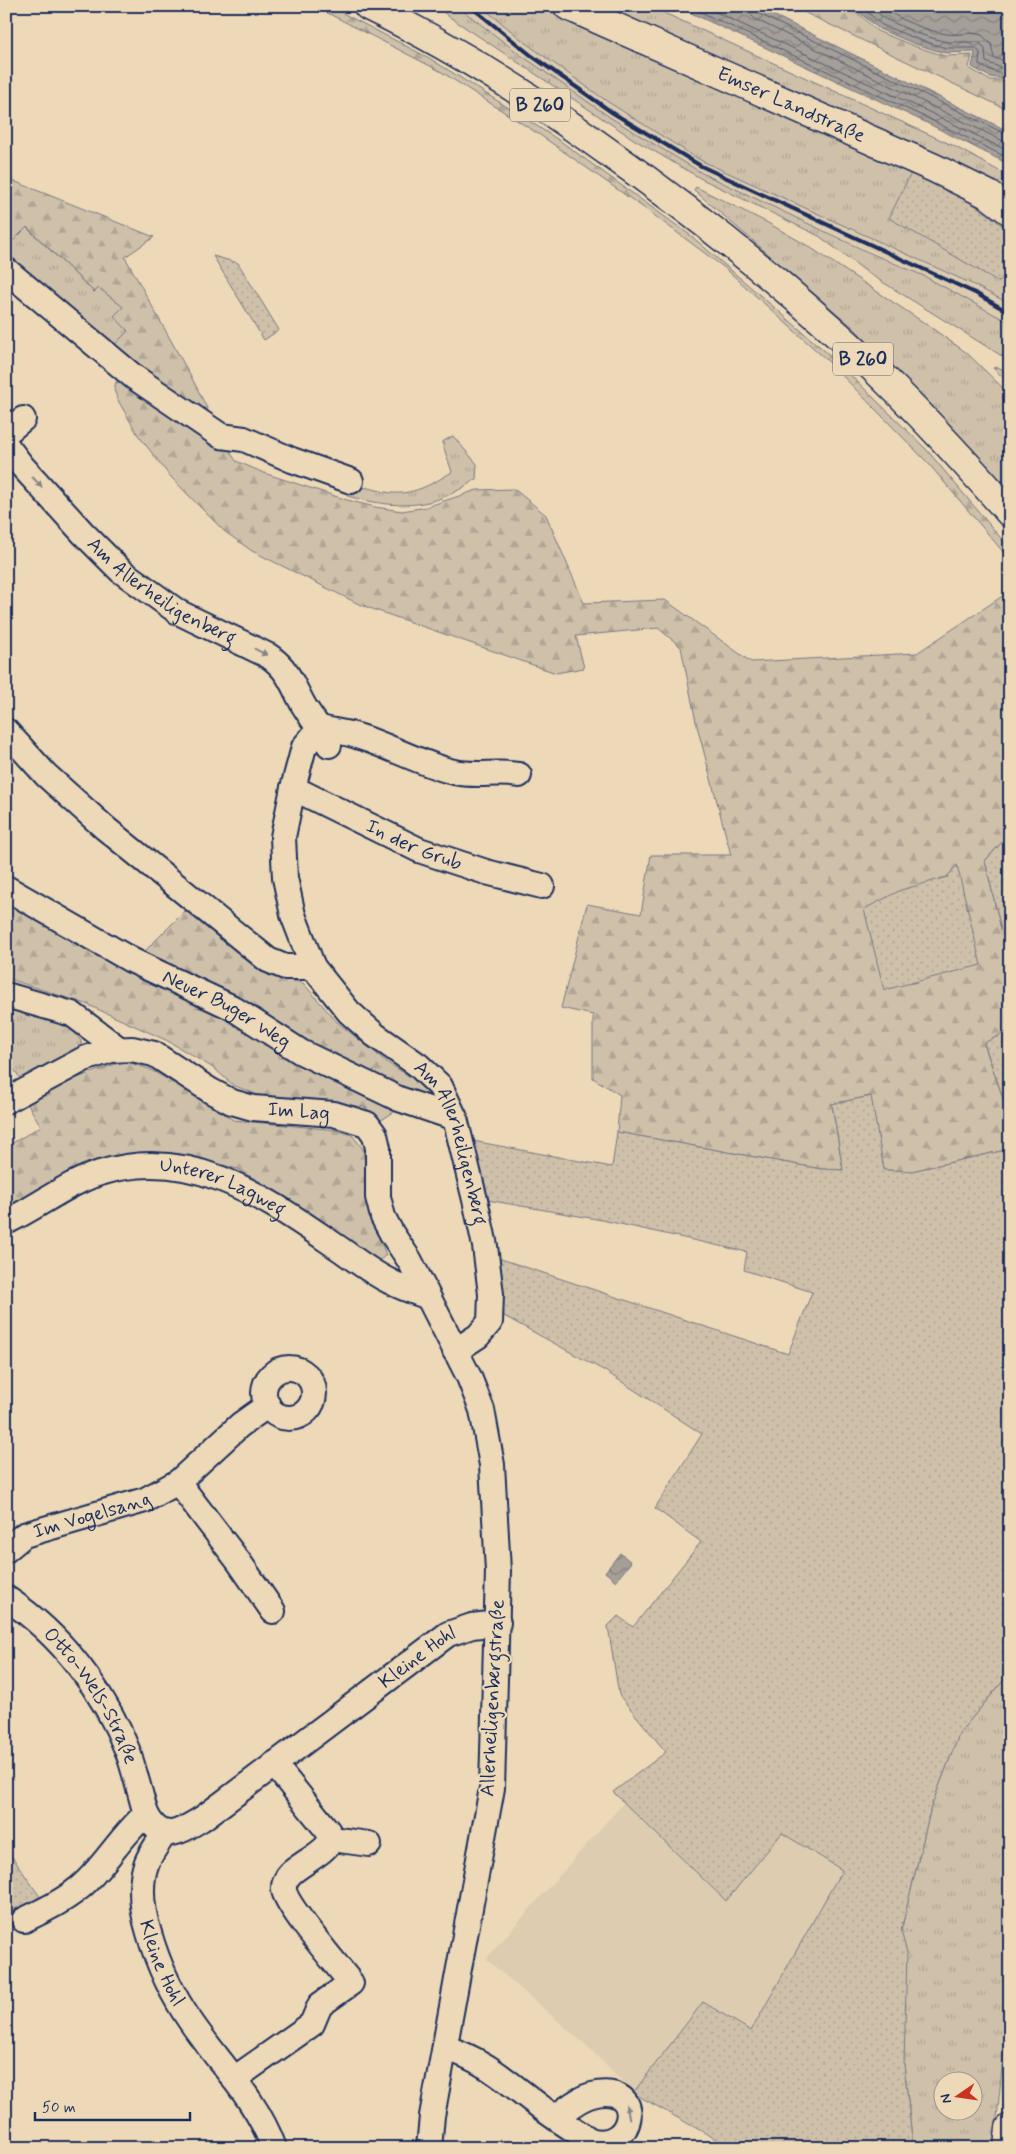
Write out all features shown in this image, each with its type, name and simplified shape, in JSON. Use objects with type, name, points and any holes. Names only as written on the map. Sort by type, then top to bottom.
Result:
[{"type":"main road","name":"B 260","points":[[368,6],[405,24],[480,66],[560,118],[700,220],[786,290],[868,363],[946,441],[1010,513]]},
{"type":"main road","name":"Emser Landstraße","points":[[568,6],[942,172],[989,195],[1010,211]]},
{"type":"main road","points":[[1008,2148],[1010,2128]]},
{"type":"street","points":[[6,270],[134,377],[221,436],[244,439],[292,460],[351,481]]},
{"type":"street","name":"Am Allerheiligenberg","points":[[6,444],[22,466],[82,533],[121,571],[178,612],[269,656],[282,666],[324,737],[304,747],[283,837],[285,878],[294,915],[312,967],[349,1012],[375,1035],[418,1065],[440,1086],[455,1118],[485,1246],[491,1294],[490,1322],[478,1336],[455,1352]]},
{"type":"street","points":[[6,731],[46,775],[105,828],[238,936],[275,964],[285,967],[312,967]]},
{"type":"street","points":[[324,737],[357,736],[433,766],[454,772],[484,776],[503,772],[519,775]]},
{"type":"street","name":"In der Grub","points":[[293,788],[419,850],[486,872],[542,886]]},
{"type":"street","name":"Neuer Buger Weg","points":[[6,888],[131,960],[231,1007],[300,1052],[399,1098],[455,1118]]},
{"type":"street","points":[[6,995],[72,1014],[119,1049]]},
{"type":"street","name":"Im Lag","points":[[6,1101],[84,1059],[106,1051],[132,1049],[154,1054],[216,1094],[247,1107],[334,1114],[369,1125],[377,1142],[378,1197],[383,1217],[410,1261],[455,1352]]},
{"type":"street","name":"Unterer Lagweg","points":[[6,1222],[33,1209],[79,1181],[101,1172],[127,1165],[142,1164],[189,1168],[237,1184],[284,1211],[382,1278],[426,1296]]},
{"type":"street","name":"Allerheiligenbergstraße","points":[[430,2148],[432,2116],[492,1788],[498,1623],[498,1570],[492,1465],[482,1410],[469,1377],[455,1352]]},
{"type":"street","name":"Im Vogelsang","points":[[6,1550],[24,1536],[145,1500],[178,1482],[240,1425],[268,1405]]},
{"type":"street","points":[[178,1482],[239,1562],[273,1612]]},
{"type":"street","name":"Otto-Wels-Straße","points":[[6,1598],[28,1614],[71,1655],[107,1708],[128,1752],[146,1814]]},
{"type":"street","name":"Kleine Hohl","points":[[274,2148],[262,2119],[191,2022],[173,1993],[154,1951],[147,1927],[142,1896],[144,1874],[148,1860],[165,1833],[178,1832],[203,1818],[448,1634],[472,1626],[498,1623]]},
{"type":"street","points":[[274,1764],[328,1831],[332,1839]]},
{"type":"street","points":[[24,1920],[48,1909],[82,1885],[108,1857],[128,1830],[146,1814],[151,1823],[165,1833]]},
{"type":"street","points":[[332,1839],[369,1844]]},
{"type":"street","points":[[234,2079],[312,2024],[320,2005],[351,1983],[296,1913],[284,1890],[285,1881],[290,1874],[327,1846],[332,1839]]},
{"type":"street","points":[[444,2048],[460,2052],[483,2063],[555,2117]]},
{"type":"shaded area","points":[[457,6],[481,6],[527,44],[608,102],[700,160],[970,283],[1010,304],[1010,323],[924,276],[735,189],[674,157],[558,82]]},
{"type":"shaded area","points":[[624,1802],[726,1901],[782,1833],[842,1870],[751,2031],[703,2002],[633,2093],[588,2047],[486,1959]]},
{"type":"green space","points":[[314,6],[329,6],[429,58],[563,143],[690,235],[833,358],[926,449],[1010,549],[1010,560],[928,463],[830,363],[726,269],[651,213],[540,135],[440,71]]},
{"type":"green space","points":[[436,6],[457,6],[518,53],[611,118],[702,173],[868,252],[924,276],[1010,323],[1010,361],[868,273],[819,236],[700,178],[635,140],[448,16]]},
{"type":"green space","points":[[481,6],[537,6],[912,171],[999,282],[1010,267],[1010,304],[970,283],[700,160],[608,102],[527,44]]},
{"type":"green space","points":[[599,6],[649,6],[952,145],[1010,177],[1010,195]]},
{"type":"green space","points":[[791,6],[837,6],[860,15],[877,31],[914,46],[945,56],[972,55],[969,68],[989,80],[999,80],[1010,87],[1010,111]]},
{"type":"green space","points":[[912,171],[964,198],[1010,232],[1010,267],[999,282],[889,218]]},
{"type":"green space","points":[[6,178],[154,237],[125,257],[196,386],[223,441],[236,461],[264,473],[347,500],[402,511],[426,507],[477,490],[514,489],[546,515],[584,603],[665,600],[751,662],[917,653],[1010,591],[1010,833],[985,861],[1010,967],[1010,1030],[984,1044],[1010,1118],[1010,1149],[912,1171],[884,1170],[870,1096],[832,1104],[843,1170],[821,1169],[617,1132],[620,1095],[593,1078],[593,1015],[561,1008],[587,904],[641,914],[651,855],[731,855],[696,722],[681,647],[658,628],[576,636],[584,668],[556,673],[361,605],[252,551],[224,531],[169,475],[138,435],[119,402],[114,390],[116,382],[121,376],[110,349],[128,331],[114,316],[123,307],[99,288],[94,292],[27,227],[10,244],[6,240]],"holes":[[[957,866],[885,989],[926,884],[947,877]]]},
{"type":"green space","points":[[696,187],[768,223],[808,246],[967,353],[1010,395],[1010,490],[855,329],[694,190]]},
{"type":"green space","points":[[26,227],[94,292],[99,288],[124,307],[128,331],[110,349],[12,266],[7,246]]},
{"type":"green space","points":[[213,256],[238,263],[279,330],[264,340]]},
{"type":"green space","points":[[998,367],[1010,374],[1010,384],[993,368]]},
{"type":"green space","points":[[453,436],[477,464],[476,479],[460,489],[429,502],[398,505],[347,496],[350,486],[394,493],[412,491],[420,489],[452,472],[442,442]]},
{"type":"green space","points":[[1010,833],[1010,967],[985,861]]},
{"type":"green space","points":[[957,865],[981,965],[884,990],[864,909],[901,890],[947,877]]},
{"type":"green space","points":[[6,881],[139,957],[187,909],[241,951],[269,976],[303,983],[337,1022],[388,1063],[420,1083],[436,1099],[400,1108],[380,1121],[365,1107],[258,1095],[233,1085],[215,1069],[168,1041],[86,1004],[6,978]]},
{"type":"green space","points":[[6,1005],[61,1023],[77,1036],[82,1044],[74,1053],[21,1079],[6,1059]]},
{"type":"green space","points":[[1010,1030],[1010,1118],[984,1043]]},
{"type":"green space","points":[[124,1061],[149,1069],[200,1097],[233,1120],[336,1130],[352,1135],[363,1149],[368,1174],[371,1217],[386,1255],[379,1261],[287,1199],[238,1169],[190,1157],[131,1154],[114,1158],[6,1208],[6,1147],[41,1126],[27,1103],[74,1079]]},
{"type":"green space","points":[[871,1096],[884,1170],[912,1171],[1010,1149],[1010,1673],[960,1732],[931,1807],[901,1931],[907,1953],[904,2064],[913,2148],[732,2148],[633,2093],[703,2002],[751,2031],[842,1870],[782,1833],[726,1901],[613,1792],[666,1752],[619,1695],[608,1626],[618,1616],[633,1627],[701,1542],[655,1508],[702,1434],[605,1371],[504,1316],[498,1258],[788,1354],[812,1292],[744,1270],[747,1252],[602,1220],[487,1200],[473,1141],[612,1167],[617,1132],[821,1169],[843,1170],[832,1104]]},
{"type":"green space","points":[[1010,1673],[1010,1988],[994,2148],[913,2148],[904,2064],[901,1931],[931,1807],[960,1732]]},
{"type":"green space","points":[[6,1848],[43,1901],[6,1919]]},
{"type":"water","points":[[676,6],[755,6],[1010,132],[1010,165],[929,124]]},
{"type":"water","points":[[842,6],[1010,6],[1010,84],[999,78],[990,77],[972,67],[975,52],[945,53],[915,44],[879,29],[860,13]]},
{"type":"water","points":[[620,1553],[631,1562],[616,1581],[605,1572]]},
{"type":"railway","points":[[470,6],[532,56],[613,113],[701,166],[977,294],[1010,313]]}]
